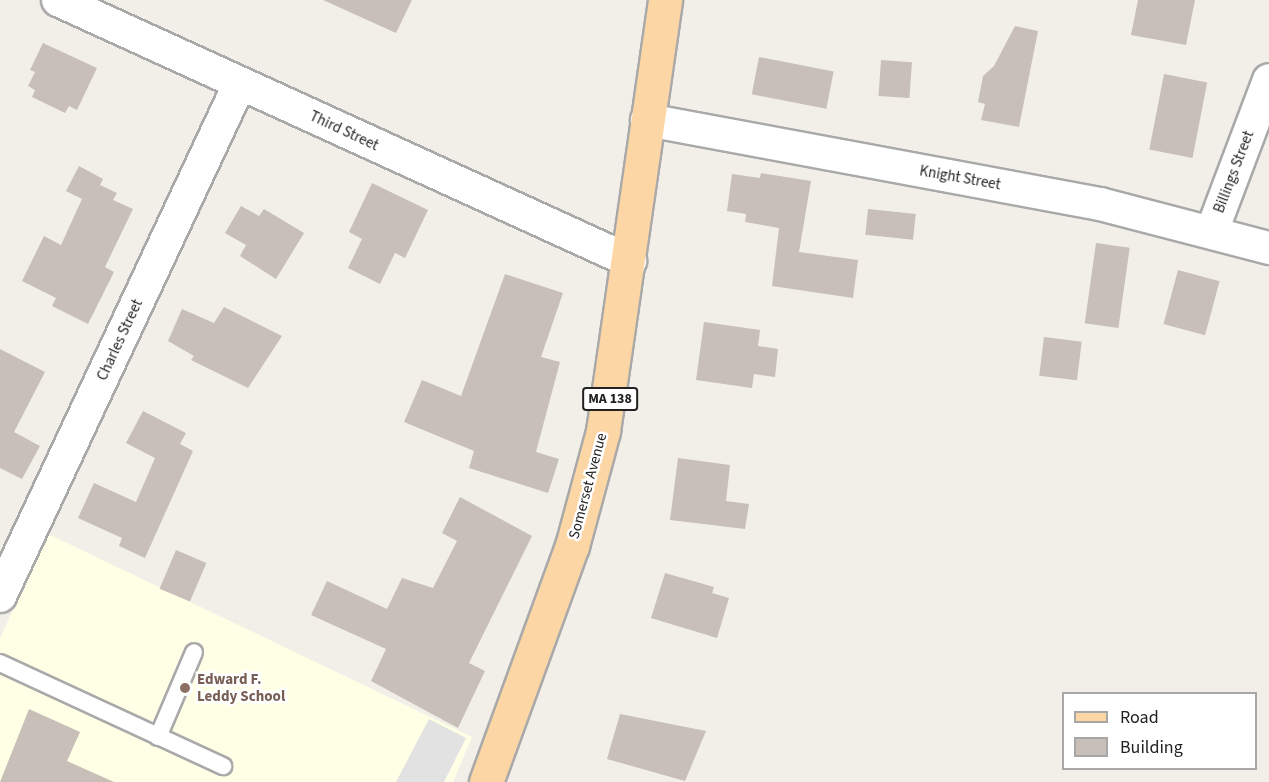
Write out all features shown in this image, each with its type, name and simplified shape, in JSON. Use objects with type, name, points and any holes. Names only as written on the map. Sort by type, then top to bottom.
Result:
[{"type":"main road","name":"Somerset Avenue","points":[[486,782],[585,502],[610,396],[665,0]]},
{"type":"street","name":"Third Street","points":[[58,0],[630,261]]},
{"type":"street","name":"Billings Street","points":[[1212,231],[1269,80]]},
{"type":"street","name":"Charles Street","points":[[0,596],[240,83]]},
{"type":"street","name":"Knight Street","points":[[648,120],[1100,204],[1212,231],[1269,248]]},
{"type":"lane","points":[[158,737],[194,652]]},
{"type":"lane","points":[[0,663],[223,766]]},
{"type":"shaded area","name":"Edward F. Leddy School","points":[[46,533],[472,737],[453,782],[0,782],[0,639]]},
{"type":"shaded area","points":[[429,719],[466,738],[444,782],[396,782]]},
{"type":"building","points":[[323,0],[412,0],[396,33]]},
{"type":"building","points":[[1138,0],[1195,0],[1186,45],[1131,35]]},
{"type":"building","points":[[1015,26],[1038,31],[1019,127],[981,120],[985,104],[978,102],[983,76],[994,66]]},
{"type":"building","points":[[43,43],[97,68],[77,110],[69,106],[65,113],[32,97],[35,90],[28,86],[35,72],[30,70]]},
{"type":"building","points":[[759,57],[834,72],[826,109],[752,94]]},
{"type":"building","points":[[881,60],[912,62],[909,98],[878,96]]},
{"type":"building","points":[[1164,74],[1207,82],[1192,158],[1149,150]]},
{"type":"building","points":[[79,166],[103,179],[100,185],[117,193],[113,200],[133,209],[105,267],[114,272],[88,324],[52,306],[56,298],[22,281],[44,236],[61,245],[82,199],[66,191]]},
{"type":"building","points":[[761,173],[811,181],[799,252],[858,260],[853,298],[772,286],[779,228],[745,222],[746,214],[727,211],[732,174],[760,178]]},
{"type":"building","points":[[372,183],[428,210],[405,258],[395,253],[380,284],[348,268],[362,239],[349,232]]},
{"type":"building","points":[[241,206],[259,216],[264,209],[304,233],[276,279],[240,256],[246,245],[225,233]]},
{"type":"building","points":[[868,209],[916,214],[913,240],[865,235]]},
{"type":"building","points":[[1096,243],[1130,248],[1118,328],[1085,323]]},
{"type":"building","points":[[1178,270],[1220,281],[1205,335],[1164,324]]},
{"type":"building","points":[[505,274],[563,293],[541,357],[560,362],[536,452],[559,459],[548,493],[469,468],[474,451],[404,422],[422,380],[461,396]]},
{"type":"building","points":[[224,307],[282,336],[248,388],[191,360],[194,356],[168,341],[182,309],[214,323]]},
{"type":"building","points":[[704,322],[760,330],[758,346],[778,349],[775,377],[754,374],[752,388],[696,380]]},
{"type":"building","points":[[1044,337],[1082,342],[1077,380],[1039,376]]},
{"type":"building","points":[[0,349],[45,372],[14,432],[40,446],[22,479],[0,468]]},
{"type":"building","points":[[143,411],[186,433],[180,444],[193,451],[145,558],[119,546],[122,538],[78,518],[94,483],[136,502],[155,458],[126,443]]},
{"type":"building","points":[[678,458],[730,465],[726,501],[749,504],[745,529],[670,520]]},
{"type":"building","points":[[460,497],[532,536],[469,663],[485,671],[458,728],[371,681],[386,649],[311,615],[327,581],[387,609],[402,578],[433,588],[457,541],[442,533]]},
{"type":"building","points":[[176,550],[206,563],[190,602],[160,589]]},
{"type":"building","points":[[665,573],[714,587],[712,593],[729,598],[717,638],[651,618]]},
{"type":"building","points":[[29,709],[80,732],[67,761],[114,782],[0,782]]},
{"type":"building","points":[[620,714],[706,731],[685,781],[607,759]]},
{"type":"place","name":"Edward F. Leddy School","points":[[185,688]]}]
